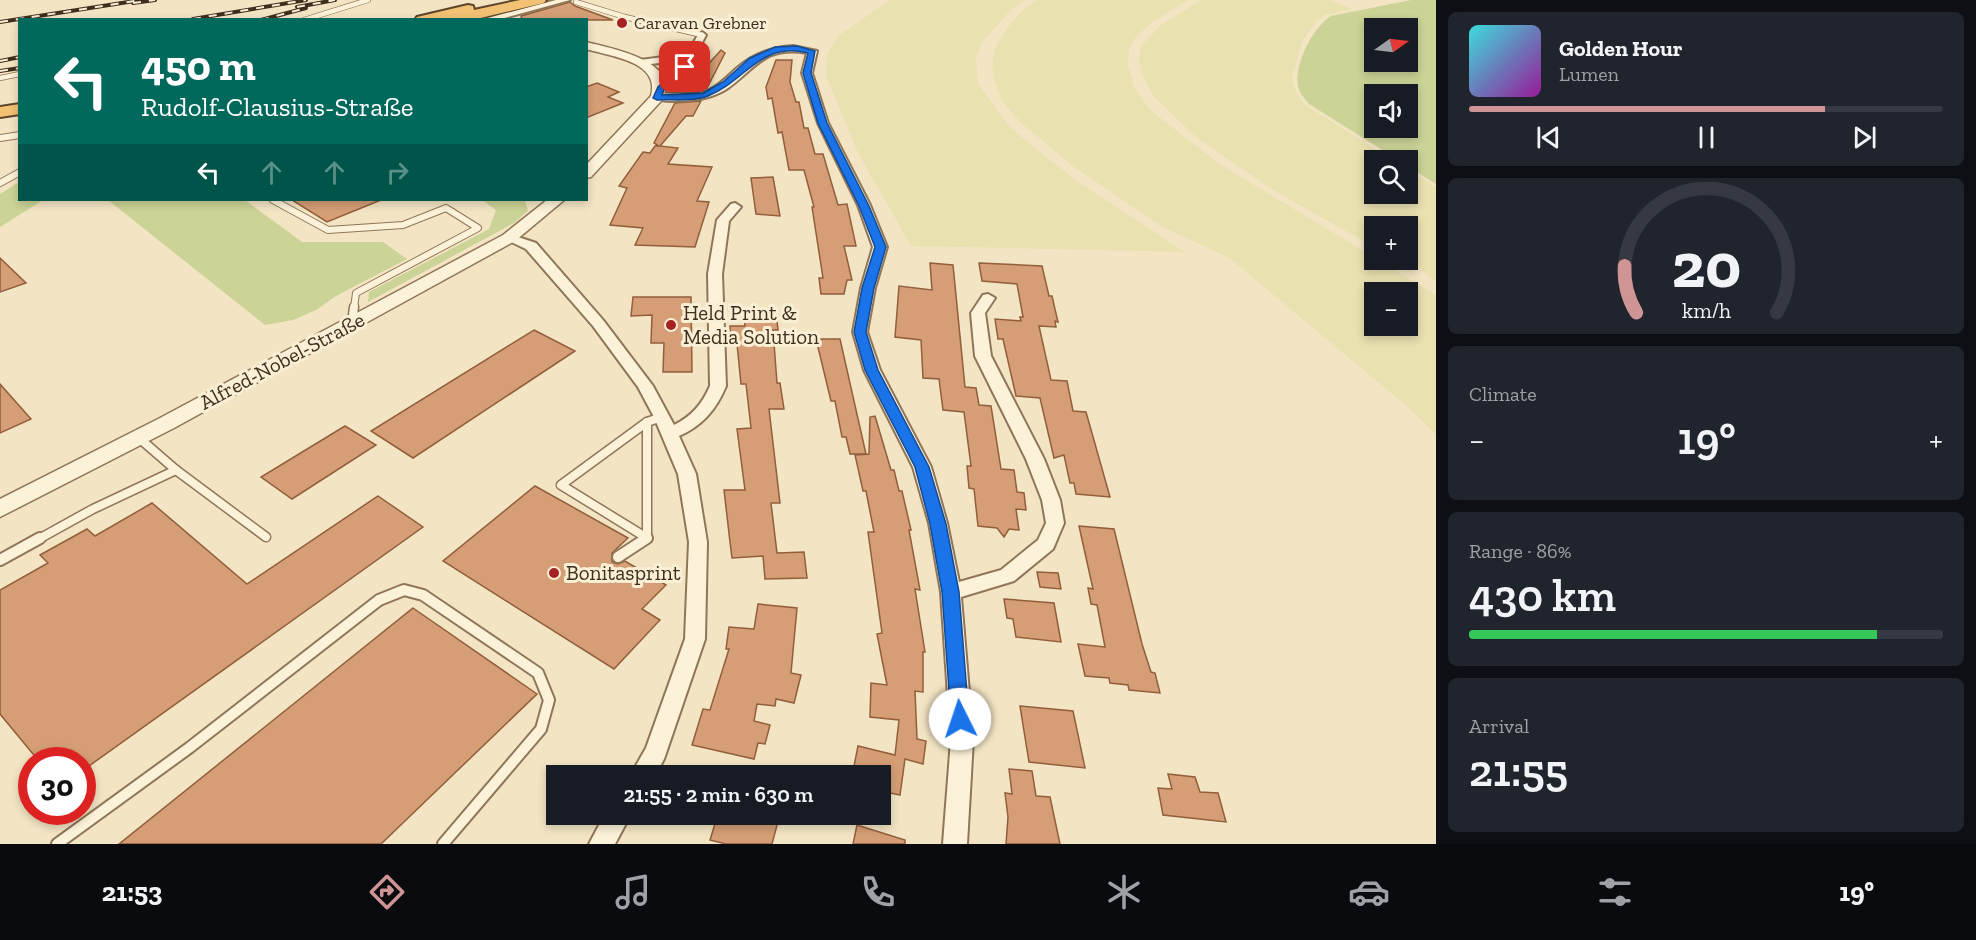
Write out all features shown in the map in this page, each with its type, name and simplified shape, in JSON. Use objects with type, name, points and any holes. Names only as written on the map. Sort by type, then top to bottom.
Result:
[{"type":"highway","points":[[431,18],[512,0]]},
{"type":"highway","points":[[459,18],[539,0]]},
{"type":"highway","points":[[0,112],[18,108]]},
{"type":"highway","points":[[0,120],[18,116]]},
{"type":"street","points":[[492,18],[566,0]]},
{"type":"street","points":[[588,172],[685,67],[702,35]]},
{"type":"street","points":[[588,46],[643,62],[651,68],[659,82],[659,93]]},
{"type":"street","points":[[659,93],[705,95],[726,84],[753,60],[778,49],[797,48],[812,51],[807,73],[823,123],[864,206],[880,247],[868,288],[860,332],[872,370],[922,467],[938,524],[951,592],[962,740],[955,844]]},
{"type":"street","points":[[643,62],[691,56]]},
{"type":"street","name":"Alfred-Nobel-Straße","points":[[0,509],[139,438],[509,238],[555,201]]},
{"type":"street","points":[[660,424],[693,423],[712,403],[718,386],[715,274],[723,220],[735,207]]},
{"type":"street","points":[[509,238],[531,246],[544,258],[598,323],[645,386],[660,424],[687,474],[698,542],[695,639],[656,752],[648,765]]},
{"type":"street","points":[[951,592],[1007,576],[1046,544],[1055,523],[1051,500],[1035,459],[983,356],[978,313],[988,298]]},
{"type":"street","points":[[601,844],[612,825]]},
{"type":"lane","points":[[310,18],[368,0]]},
{"type":"lane","points":[[576,2],[625,17],[702,35]]},
{"type":"lane","points":[[0,78],[18,74]]},
{"type":"lane","points":[[0,138],[18,135]]},
{"type":"lane","points":[[0,183],[18,173]]},
{"type":"lane","points":[[275,201],[328,230],[403,225],[446,208],[478,228],[356,293],[352,324]]},
{"type":"lane","points":[[647,538],[561,485],[660,424]]},
{"type":"lane","points":[[647,538],[660,424]]},
{"type":"lane","points":[[139,438],[176,470],[266,537]]},
{"type":"lane","points":[[0,560],[93,508],[176,470]]},
{"type":"lane","points":[[618,557],[647,538]]},
{"type":"lane","points":[[57,844],[189,748],[379,600],[404,590],[423,595],[538,673],[549,692],[551,708],[541,729],[443,844]]},
{"type":"shaded area","points":[[890,0],[1025,0],[1011,10],[982,42],[976,58],[978,84],[1010,127],[1031,145],[1077,181],[1185,252],[911,246],[858,153],[826,76],[827,55],[838,36]]},
{"type":"shaded area","points":[[1037,0],[1188,0],[1150,24],[1136,37],[1129,49],[1128,66],[1135,89],[1150,110],[1221,165],[1364,251],[1364,270],[1395,270],[1414,282],[1364,282],[1364,336],[1418,336],[1418,284],[1436,295],[1436,435],[1410,409],[1228,257],[1164,228],[1074,167],[1022,124],[1002,101],[992,65],[995,48],[1008,27],[1023,10]]},
{"type":"shaded area","points":[[1201,0],[1329,0],[1353,9],[1325,15],[1317,21],[1303,40],[1292,76],[1296,92],[1304,104],[1377,150],[1364,150],[1364,204],[1418,204],[1418,176],[1436,187],[1436,282],[1418,268],[1418,216],[1364,216],[1364,241],[1273,190],[1196,137],[1154,97],[1143,77],[1139,60],[1141,46],[1161,25]]},
{"type":"green space","points":[[1411,0],[1436,0],[1436,184],[1418,173],[1418,150],[1382,150],[1309,104],[1301,94],[1298,83],[1300,61],[1310,40],[1331,16]]},
{"type":"green space","points":[[18,183],[18,201],[41,201],[0,227],[0,194]]},
{"type":"green space","points":[[109,201],[246,201],[302,242],[383,242],[407,259],[336,296],[316,310],[293,320],[265,325]]},
{"type":"green space","points":[[483,201],[525,201],[528,211],[514,223],[368,302],[369,292],[489,229],[496,210]]},
{"type":"building","points":[[570,2],[613,20],[522,18],[521,16]]},
{"type":"building","points":[[721,50],[725,53],[707,88],[684,91]]},
{"type":"building","points":[[776,60],[792,60],[790,82],[796,102],[799,102],[804,128],[808,128],[815,154],[823,154],[838,205],[847,204],[856,246],[844,246],[852,280],[847,280],[844,294],[821,294],[819,278],[823,278],[812,207],[814,207],[804,170],[789,170],[782,132],[778,133],[772,98],[768,99],[766,87]]},
{"type":"building","points":[[597,83],[619,92],[608,97],[623,103],[588,117],[588,86]]},
{"type":"building","points":[[701,101],[693,116],[686,116],[660,146],[678,148],[668,164],[712,167],[697,201],[709,202],[695,247],[635,245],[643,228],[610,225],[627,188],[619,186],[643,152],[650,153],[655,146],[659,146],[654,143],[675,103]]},
{"type":"building","points":[[773,177],[780,216],[756,214],[751,178]]},
{"type":"building","points":[[294,201],[379,201],[327,222]]},
{"type":"building","points":[[0,258],[26,283],[0,292]]},
{"type":"building","points":[[930,263],[953,265],[965,387],[976,388],[979,405],[991,406],[1001,469],[1014,470],[1017,492],[1024,493],[1026,510],[1016,509],[1019,530],[1009,529],[1004,537],[997,528],[978,526],[974,489],[969,488],[967,466],[971,466],[964,412],[943,410],[939,379],[923,378],[921,340],[895,337],[899,286],[932,290]]},
{"type":"building","points":[[979,263],[1042,266],[1058,322],[1055,321],[1056,327],[1039,326],[1051,380],[1067,381],[1073,411],[1086,412],[1110,497],[1076,494],[1074,483],[1070,483],[1064,455],[1054,458],[1040,398],[1016,396],[1003,339],[998,339],[995,319],[1021,321],[1020,317],[1023,317],[1017,284],[982,281]]},
{"type":"building","name":"Held Print & Media Solution","points":[[633,297],[691,297],[692,372],[663,372],[664,343],[651,343],[652,315],[631,316]]},
{"type":"building","points":[[776,312],[778,330],[773,330],[777,383],[780,383],[784,409],[769,409],[780,503],[771,503],[777,553],[804,552],[807,578],[765,579],[763,556],[732,558],[730,542],[724,490],[745,490],[737,429],[751,428],[746,384],[741,384],[737,344],[731,344],[730,326],[745,326],[744,313]]},
{"type":"building","points":[[534,330],[575,351],[413,458],[371,431]]},
{"type":"building","points":[[816,339],[840,339],[866,454],[850,454],[846,437],[842,437],[835,401],[831,401]]},
{"type":"building","points":[[0,384],[31,419],[0,433]]},
{"type":"building","points":[[875,416],[891,470],[894,470],[899,491],[902,491],[911,530],[909,530],[920,590],[915,589],[925,652],[923,652],[923,692],[915,691],[917,739],[926,741],[923,764],[905,759],[900,795],[891,793],[891,765],[854,765],[858,746],[895,755],[899,720],[870,717],[871,683],[887,685],[877,634],[882,633],[868,532],[874,532],[866,491],[863,491],[855,455],[869,454],[870,417]]},
{"type":"building","points":[[345,426],[376,445],[292,499],[261,477]]},
{"type":"building","name":"Bonitasprint","points":[[535,486],[628,538],[612,553],[612,562],[618,564],[625,561],[666,585],[642,609],[660,620],[614,669],[443,561]]},
{"type":"building","points":[[378,496],[423,527],[96,761],[96,747],[27,747],[0,714],[0,590],[48,563],[40,555],[87,529],[95,536],[152,503],[247,584]]},
{"type":"building","points":[[1079,526],[1114,529],[1142,644],[1151,672],[1155,673],[1160,693],[1129,690],[1128,685],[1110,683],[1109,678],[1085,676],[1078,644],[1105,647],[1097,605],[1091,604],[1088,588],[1093,589]]},
{"type":"building","points":[[1037,572],[1058,573],[1061,589],[1040,587]]},
{"type":"building","points":[[1004,599],[1054,603],[1061,642],[1016,637],[1013,619],[1007,618]]},
{"type":"building","points":[[758,604],[797,608],[791,673],[801,675],[794,703],[776,699],[775,706],[757,704],[754,721],[770,725],[765,744],[758,743],[754,759],[692,745],[703,709],[710,710],[729,649],[726,649],[729,627],[754,629]]},
{"type":"building","points":[[413,608],[537,694],[381,844],[119,844]]},
{"type":"building","points":[[1020,706],[1073,711],[1085,768],[1029,762]]},
{"type":"building","points":[[1009,769],[1032,771],[1036,796],[1050,797],[1060,844],[1006,844],[1008,817],[1005,793],[1012,794]]},
{"type":"building","points":[[1168,774],[1195,777],[1200,792],[1218,793],[1226,822],[1163,815],[1158,788],[1172,789]]},
{"type":"building","points":[[715,825],[777,825],[772,844],[726,844],[710,840]]},
{"type":"building","points":[[857,825],[905,840],[905,844],[853,844]]},
{"type":"railway","points":[[26,18],[141,0]]},
{"type":"railway","points":[[133,3],[155,0]]},
{"type":"railway","points":[[199,18],[306,0]]},
{"type":"railway","points":[[297,7],[335,0]]},
{"type":"railway","points":[[268,18],[306,8]]},
{"type":"railway","points":[[0,22],[18,19]]},
{"type":"railway","points":[[0,61],[18,57]]},
{"type":"railway","points":[[0,71],[18,68]]},
{"type":"place","name":"Caravan Grebner","points":[[622,23]]},
{"type":"place","name":"Held Print & Media Solution","points":[[671,325]]},
{"type":"place","name":"Bonitasprint","points":[[554,573]]},
{"type":"route","points":[[685,67],[660,89],[657,98],[705,95],[726,84],[753,60],[778,49],[797,48],[812,51],[807,73],[823,123],[864,206],[880,247],[868,288],[860,332],[872,370],[922,467],[938,524],[951,592],[960,719]]}]
